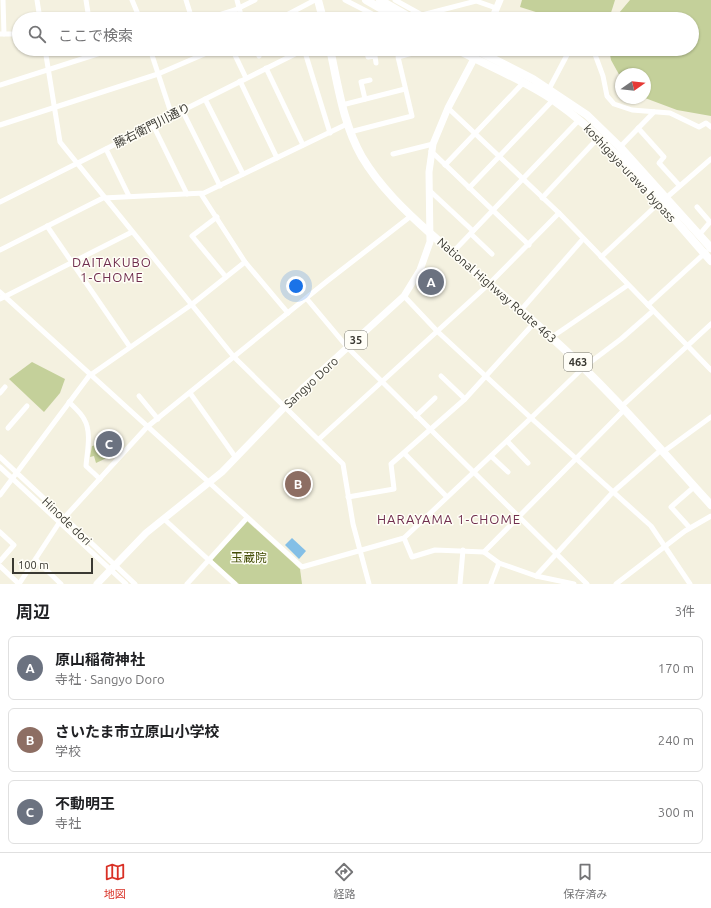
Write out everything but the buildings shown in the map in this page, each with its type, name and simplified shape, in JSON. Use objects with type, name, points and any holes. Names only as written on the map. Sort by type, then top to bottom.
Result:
[{"type":"highway","points":[[318,0],[321,12]]},
{"type":"highway","points":[[366,0],[387,12]]},
{"type":"highway","points":[[380,0],[390,12]]},
{"type":"highway","name":"National Highway Route 463","points":[[332,56],[347,124],[362,158],[372,172],[411,216],[452,253],[535,322],[584,367],[711,505]]},
{"type":"highway","name":"koshigaya-urawa bypass","points":[[482,56],[553,100],[579,120],[599,137],[711,248]]},
{"type":"highway","name":"koshigaya-urawa bypass","points":[[484,56],[549,89],[587,115],[620,146],[711,261]]},
{"type":"main road","points":[[495,12],[500,0]]},
{"type":"main road","name":"Sangyo Doro","points":[[97,584],[146,533],[209,483],[236,458],[285,406],[404,296],[420,270],[431,233],[428,172],[432,147],[448,108],[474,56]]},
{"type":"street","points":[[2,34],[3,0]]},
{"type":"street","points":[[37,0],[39,12]]},
{"type":"street","points":[[86,0],[88,12]]},
{"type":"street","points":[[132,0],[137,12]]},
{"type":"street","points":[[186,0],[190,12]]},
{"type":"street","points":[[236,0],[240,12]]},
{"type":"street","points":[[227,12],[255,0]]},
{"type":"street","points":[[292,12],[315,0]]},
{"type":"street","points":[[345,0],[368,12]]},
{"type":"street","points":[[395,0],[402,2],[417,12]]},
{"type":"street","points":[[431,12],[459,2],[479,1],[496,8]]},
{"type":"street","points":[[394,12],[402,2]]},
{"type":"street","points":[[46,56],[60,142],[234,357],[249,374],[285,406],[344,464],[348,497],[359,552],[369,584]]},
{"type":"street","points":[[0,85],[92,56]]},
{"type":"street","points":[[152,56],[172,116]]},
{"type":"street","points":[[0,125],[158,74],[200,56]]},
{"type":"street","points":[[235,56],[246,78]]},
{"type":"street","name":"藤右衛門川通り","points":[[0,202],[290,56]]},
{"type":"street","points":[[306,56],[330,133]]},
{"type":"street","points":[[375,56],[376,63]]},
{"type":"street","points":[[350,132],[412,116],[398,56]]},
{"type":"street","points":[[549,89],[566,56]]},
{"type":"street","points":[[596,56],[602,71],[607,96],[614,104],[632,110],[670,113],[699,128],[706,123],[711,127]]},
{"type":"street","points":[[266,68],[303,145]]},
{"type":"street","points":[[365,99],[361,82],[370,80]]},
{"type":"street","points":[[240,81],[277,158]]},
{"type":"street","points":[[445,165],[523,82]]},
{"type":"street","points":[[342,105],[406,89]]},
{"type":"street","points":[[205,99],[243,174]]},
{"type":"street","points":[[469,188],[553,100]]},
{"type":"street","points":[[448,108],[559,213],[711,370]]},
{"type":"street","points":[[182,110],[220,186]]},
{"type":"street","points":[[620,146],[654,112]]},
{"type":"street","points":[[452,253],[494,211],[579,120]]},
{"type":"street","points":[[0,250],[104,198],[201,194],[347,124]]},
{"type":"street","points":[[153,126],[187,194]]},
{"type":"street","points":[[638,128],[664,157],[659,163],[679,185]]},
{"type":"street","points":[[542,198],[599,137]]},
{"type":"street","points":[[393,154],[432,147],[445,165],[529,245]]},
{"type":"street","points":[[106,149],[129,196]]},
{"type":"street","points":[[601,256],[679,185],[711,159]]},
{"type":"street","points":[[429,190],[492,254]]},
{"type":"street","points":[[201,194],[245,262],[288,314]]},
{"type":"street","points":[[697,207],[710,222],[699,235]]},
{"type":"street","points":[[319,439],[489,284],[559,213]]},
{"type":"street","points":[[707,218],[711,213]]},
{"type":"street","points":[[64,518],[147,427],[411,216]]},
{"type":"street","points":[[217,217],[192,236],[226,277]]},
{"type":"street","points":[[47,226],[130,347]]},
{"type":"street","points":[[132,232],[1,296],[302,567],[404,538],[584,367],[621,339],[653,311]]},
{"type":"street","points":[[521,310],[584,239]]},
{"type":"street","points":[[648,306],[711,248]]},
{"type":"street","points":[[0,496],[16,472],[90,375],[191,305],[245,262]]},
{"type":"street","points":[[552,337],[628,285]]},
{"type":"street","points":[[404,296],[437,331],[486,377],[651,526],[690,584]]},
{"type":"street","points":[[307,299],[348,348],[518,518],[587,584]]},
{"type":"street","points":[[348,497],[394,489],[390,464],[465,399],[535,322]]},
{"type":"street","points":[[484,552],[577,459],[623,408],[711,324]]},
{"type":"street","points":[[441,376],[465,399]]},
{"type":"street","points":[[0,393],[5,387]]},
{"type":"street","points":[[190,393],[236,458]]},
{"type":"street","points":[[139,396],[158,419]]},
{"type":"street","points":[[416,416],[435,398]]},
{"type":"street","points":[[69,402],[84,418],[87,427],[88,446],[86,466],[100,479]]},
{"type":"street","points":[[8,428],[27,406]]},
{"type":"street","points":[[536,576],[613,492],[662,451],[711,416]]},
{"type":"street","points":[[506,441],[528,463]]},
{"type":"street","points":[[404,453],[447,497]]},
{"type":"street","points":[[491,456],[508,472]]},
{"type":"street","name":"Hinode dori","points":[[0,457],[64,518],[112,567],[126,584]]},
{"type":"street","name":"Hinode dori","points":[[0,467],[59,523],[135,584]]},
{"type":"street","points":[[690,528],[671,507],[694,487]]},
{"type":"street","points":[[616,584],[690,528],[711,516]]},
{"type":"street","points":[[187,584],[247,518]]},
{"type":"street","points":[[164,519],[208,561],[235,584]]},
{"type":"street","points":[[0,566],[19,584],[59,523]]},
{"type":"street","points":[[0,532],[14,545],[0,561]]},
{"type":"street","points":[[404,538],[412,557],[435,550],[484,552],[499,563],[536,576],[574,584]]},
{"type":"street","points":[[460,584],[462,550]]},
{"type":"street","points":[[36,560],[61,584]]},
{"type":"street","points":[[491,584],[499,563]]},
{"type":"green space","points":[[522,0],[615,0],[611,12],[536,12],[520,7]]},
{"type":"green space","points":[[630,0],[711,0],[711,116],[677,110],[651,100],[651,68],[615,68],[610,56],[699,56],[699,12],[620,12]]},
{"type":"green space","points":[[32,362],[65,379],[60,393],[44,412],[9,379]]},
{"type":"green space","points":[[106,443],[107,446],[111,445],[113,455],[96,463],[94,456],[90,457],[92,446]]},
{"type":"green space","name":"玉蔵院","points":[[247,521],[300,569],[302,584],[239,584],[212,560]]},
{"type":"water","points":[[292,538],[306,551],[299,559],[285,545]]},
{"type":"place","name":"原山稲荷神社","points":[[431,282]]},
{"type":"place","name":"不動明王","points":[[109,444]]},
{"type":"place","name":"さいたま市立原山小学校","points":[[298,484]]},
{"type":"district","name":"DAITAKUBO 1-CHOME","points":[[112,270]]},
{"type":"district","name":"HARAYAMA 1-CHOME","points":[[449,519]]}]
